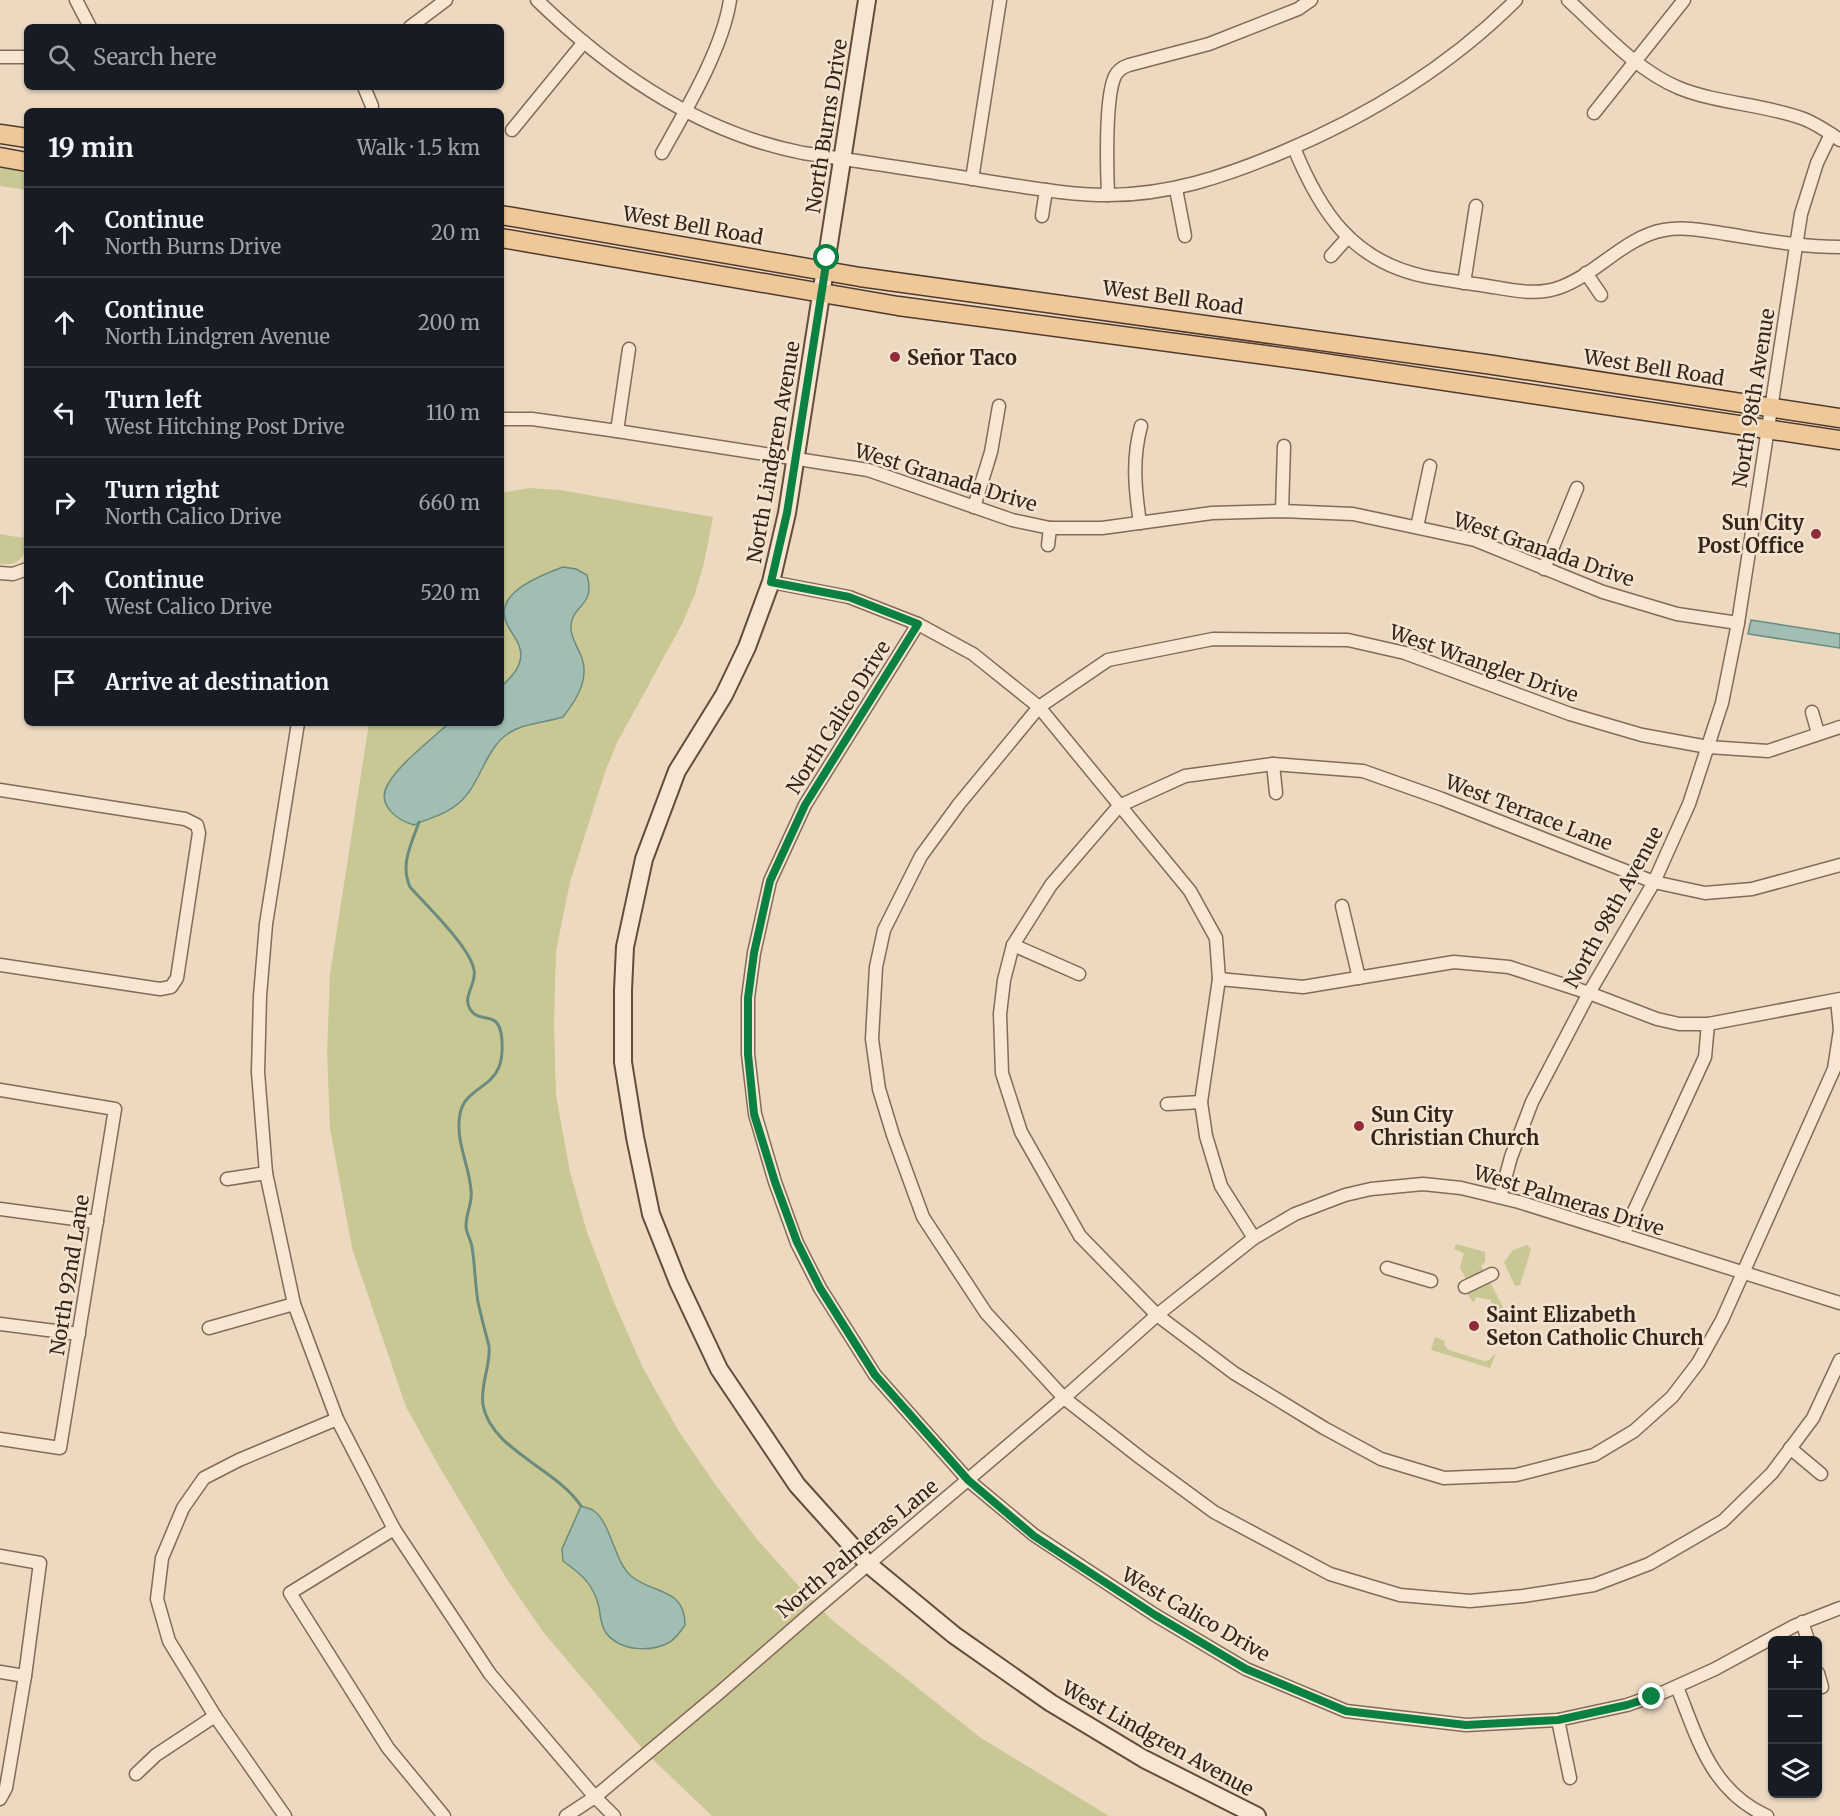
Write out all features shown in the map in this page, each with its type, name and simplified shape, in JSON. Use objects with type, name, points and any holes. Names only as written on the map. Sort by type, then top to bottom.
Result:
[{"type":"main road","points":[[0,134],[24,138]]},
{"type":"main road","points":[[0,159],[24,162]]},
{"type":"main road","name":"West Bell Road","points":[[504,216],[825,270],[1482,363],[1840,418]]},
{"type":"main road","points":[[504,239],[898,306],[1377,371],[1840,440]]},
{"type":"street","points":[[76,0],[88,24]]},
{"type":"street","points":[[414,24],[446,0]]},
{"type":"street","points":[[537,0],[584,42],[630,77],[711,125],[756,142],[842,159],[1046,190],[1108,195],[1143,194],[1176,189],[1232,173],[1352,121],[1410,86],[1468,44],[1516,0]]},
{"type":"street","points":[[662,153],[723,32],[730,0]]},
{"type":"street","name":"North Burns Drive","points":[[821,293],[867,0]]},
{"type":"street","points":[[972,178],[1000,0]]},
{"type":"street","points":[[1108,195],[1110,112],[1113,82],[1119,71],[1129,65],[1209,44],[1298,9],[1311,0]]},
{"type":"street","points":[[1568,0],[1636,62],[1657,76],[1687,90],[1794,116],[1836,137]]},
{"type":"street","points":[[1594,113],[1684,0]]},
{"type":"street","points":[[512,130],[584,42]]},
{"type":"street","points":[[0,57],[24,57]]},
{"type":"street","points":[[365,90],[372,106]]},
{"type":"street","name":"North 98th Avenue","points":[[1500,1197],[1511,1157],[1532,1102],[1589,993],[1654,882],[1689,804],[1722,703],[1738,623],[1801,214],[1817,163],[1836,137]]},
{"type":"street","points":[[1294,148],[1315,196],[1331,219],[1348,237],[1376,258],[1422,276],[1518,291],[1539,292],[1560,287],[1634,242],[1664,230],[1696,229],[1796,245],[1840,247]]},
{"type":"street","points":[[0,159],[24,170]]},
{"type":"street","points":[[1176,189],[1185,236]]},
{"type":"street","points":[[1042,216],[1046,190]]},
{"type":"street","points":[[1464,283],[1476,206]]},
{"type":"street","points":[[1331,256],[1348,237]]},
{"type":"street","points":[[1586,273],[1601,295]]},
{"type":"street","name":"North Lindgren Avenue","points":[[821,293],[784,530],[771,582],[751,639],[732,679],[677,771],[644,859],[626,947],[622,990],[622,1062],[634,1137],[651,1214],[678,1282],[719,1369],[798,1485],[868,1564]]},
{"type":"street","points":[[617,431],[629,349]]},
{"type":"street","points":[[974,507],[991,452],[999,406]]},
{"type":"street","name":"West Granada Drive","points":[[504,419],[532,419],[868,470],[1012,520],[1050,528],[1092,529],[1212,513],[1282,511],[1353,514],[1475,540],[1603,592],[1677,614],[1738,623]]},
{"type":"street","points":[[1140,523],[1135,485],[1135,459],[1142,426]]},
{"type":"street","points":[[1282,511],[1284,446]]},
{"type":"street","points":[[1417,527],[1430,466]]},
{"type":"street","points":[[1544,569],[1577,488]]},
{"type":"street","name":"West Granada Drive","points":[[1048,545],[1050,528]]},
{"type":"street","points":[[0,573],[13,574],[24,570]]},
{"type":"street","points":[[771,582],[849,597],[918,624],[974,654],[1039,707],[1190,891],[1216,938],[1219,979],[1201,1102],[1206,1136],[1221,1186],[1254,1238]]},
{"type":"street","name":"North Calico Drive","points":[[918,624],[805,805],[770,881],[754,953],[748,998],[748,1054],[754,1114],[761,1137],[797,1242],[820,1288],[875,1375],[968,1480]]},
{"type":"street","name":"West Wrangler Drive","points":[[1840,726],[1768,751],[1708,747],[1642,735],[1570,714],[1405,653],[1348,640],[1213,639],[1108,660],[1039,707],[959,804],[921,856],[884,930],[876,967],[872,1039],[879,1089],[893,1135],[924,1217],[986,1313],[1064,1398],[1214,1512],[1330,1574],[1400,1595],[1470,1601],[1523,1596],[1594,1585],[1649,1564],[1723,1521],[1772,1473],[1813,1418],[1840,1360]]},
{"type":"street","points":[[1812,712],[1818,733]]},
{"type":"street","points":[[298,726],[266,924],[260,996],[258,1072],[266,1173],[294,1304],[338,1419],[394,1529],[490,1674],[595,1797],[614,1816]]},
{"type":"street","points":[[1273,764],[1276,793]]},
{"type":"street","name":"West Terrace Lane","points":[[1119,806],[1185,776],[1273,764],[1363,771],[1442,799],[1654,882],[1705,892],[1752,889],[1840,866]]},
{"type":"street","points":[[0,790],[185,819],[197,825],[199,836],[177,978],[171,987],[160,989],[0,965]]},
{"type":"street","points":[[1119,806],[1051,885],[1013,945],[1001,1002],[1002,1072],[1021,1132],[1080,1236],[1156,1315],[1234,1373],[1324,1428],[1381,1458],[1444,1478],[1515,1475],[1594,1455],[1634,1431],[1672,1397],[1698,1363],[1722,1320],[1834,1069],[1840,1030],[1839,999],[1708,1024],[1680,1024],[1657,1019],[1589,993],[1509,967],[1454,962],[1303,987],[1219,979]]},
{"type":"street","points":[[1342,906],[1359,978]]},
{"type":"street","points":[[1013,945],[1079,974]]},
{"type":"street","points":[[1623,1235],[1705,1057],[1708,1024]]},
{"type":"street","name":"North 92nd Lane","points":[[0,1090],[115,1109],[60,1448],[0,1439]]},
{"type":"street","points":[[1167,1104],[1201,1102]]},
{"type":"street","points":[[227,1179],[266,1173]]},
{"type":"street","name":"West Palmeras Drive","points":[[1254,1238],[1295,1214],[1345,1195],[1371,1189],[1423,1184],[1461,1188],[1500,1197],[1840,1303]]},
{"type":"street","points":[[0,1209],[97,1222]]},
{"type":"street","name":"North Palmeras Lane","points":[[566,1816],[595,1797],[719,1693],[1064,1398],[1156,1315],[1254,1238]]},
{"type":"street","points":[[1387,1268],[1431,1281]]},
{"type":"street","points":[[1465,1287],[1492,1274]]},
{"type":"street","points":[[209,1328],[294,1304]]},
{"type":"street","points":[[0,1324],[79,1334]]},
{"type":"street","points":[[285,1816],[215,1716],[168,1641],[157,1599],[162,1558],[183,1508],[204,1478],[239,1460],[338,1419]]},
{"type":"street","points":[[1790,1448],[1821,1474]]},
{"type":"street","name":"West Calico Drive","points":[[968,1480],[1034,1536],[1155,1615],[1246,1669],[1346,1711],[1466,1725],[1558,1720],[1627,1705],[1677,1687],[1802,1622],[1840,1608]]},
{"type":"street","points":[[394,1529],[290,1593],[388,1748],[444,1816]]},
{"type":"street","points":[[0,1556],[40,1563],[25,1676],[2,1792]]},
{"type":"street","name":"West Lindgren Avenue","points":[[868,1564],[954,1635],[1051,1703],[1144,1758],[1257,1816]]},
{"type":"street","points":[[1802,1622],[1806,1636]]},
{"type":"street","points":[[0,1672],[25,1676]]},
{"type":"street","points":[[1677,1687],[1704,1755],[1716,1774],[1737,1798],[1767,1816]]},
{"type":"street","points":[[136,1774],[156,1755],[215,1716]]},
{"type":"street","points":[[1558,1720],[1570,1778]]},
{"type":"shaded area","points":[[0,165],[24,173],[24,190],[0,186]]},
{"type":"shaded area","points":[[529,488],[560,490],[713,517],[695,594],[682,624],[618,741],[606,769],[570,882],[556,951],[554,1024],[556,1095],[570,1172],[587,1232],[613,1300],[643,1368],[678,1430],[717,1487],[756,1538],[832,1620],[981,1738],[1109,1816],[712,1816],[646,1753],[544,1633],[508,1581],[406,1407],[352,1248],[330,1128],[327,1053],[330,974],[369,726],[504,726],[504,492]]},
{"type":"shaded area","points":[[24,532],[24,553],[18,561],[11,564],[0,564],[0,534],[23,538]]},
{"type":"shaded area","points":[[563,567],[576,569],[587,575],[588,593],[575,613],[571,626],[572,636],[580,653],[584,670],[578,695],[563,717],[526,726],[506,735],[492,750],[466,796],[454,807],[414,825],[407,823],[390,810],[384,798],[393,776],[408,760],[446,726],[504,726],[504,684],[517,668],[521,655],[519,645],[506,622],[504,612],[513,594],[543,575]]},
{"type":"shaded area","points":[[1751,620],[1840,634],[1840,648],[1748,634]]},
{"type":"shaded area","points":[[1456,1244],[1485,1252],[1485,1262],[1481,1266],[1485,1273],[1468,1282],[1460,1268],[1464,1253],[1454,1249]]},
{"type":"shaded area","points":[[1527,1245],[1531,1249],[1530,1253],[1520,1285],[1515,1286],[1504,1262],[1513,1250]]},
{"type":"shaded area","points":[[1489,1280],[1504,1309],[1502,1313],[1491,1309],[1491,1300],[1476,1297],[1474,1302],[1472,1301],[1466,1291]]},
{"type":"shaded area","points":[[1435,1337],[1445,1341],[1444,1345],[1449,1350],[1484,1361],[1489,1360],[1496,1353],[1490,1368],[1431,1350]]},
{"type":"shaded area","points":[[581,1506],[593,1510],[605,1524],[620,1561],[631,1576],[639,1582],[666,1593],[680,1604],[684,1613],[685,1625],[670,1642],[654,1648],[627,1647],[619,1644],[606,1633],[590,1585],[563,1561],[562,1549]]},
{"type":"waterway","points":[[419,822],[406,862],[410,887],[465,950],[474,970],[474,980],[468,999],[470,1009],[478,1016],[497,1023],[501,1034],[502,1049],[499,1067],[490,1080],[472,1094],[462,1106],[459,1124],[471,1194],[466,1229],[472,1247],[478,1302],[489,1346],[482,1397],[483,1405],[488,1421],[498,1434],[511,1447],[570,1493],[581,1506]]},
{"type":"place","name":"Señor Taco","points":[[895,357]]},
{"type":"place","name":"Sun City Post Office","points":[[1816,534]]},
{"type":"place","name":"Sun City Christian Church","points":[[1359,1126]]},
{"type":"place","name":"Saint Elizabeth Seton Catholic Church","points":[[1474,1326]]},
{"type":"route","points":[[827,258],[787,513],[771,582],[849,597],[918,624],[805,805],[770,881],[754,953],[748,998],[748,1054],[754,1114],[797,1242],[820,1288],[875,1375],[968,1480],[1034,1536],[1155,1615],[1246,1669],[1346,1711],[1466,1725],[1558,1720],[1627,1705],[1652,1697]]}]
